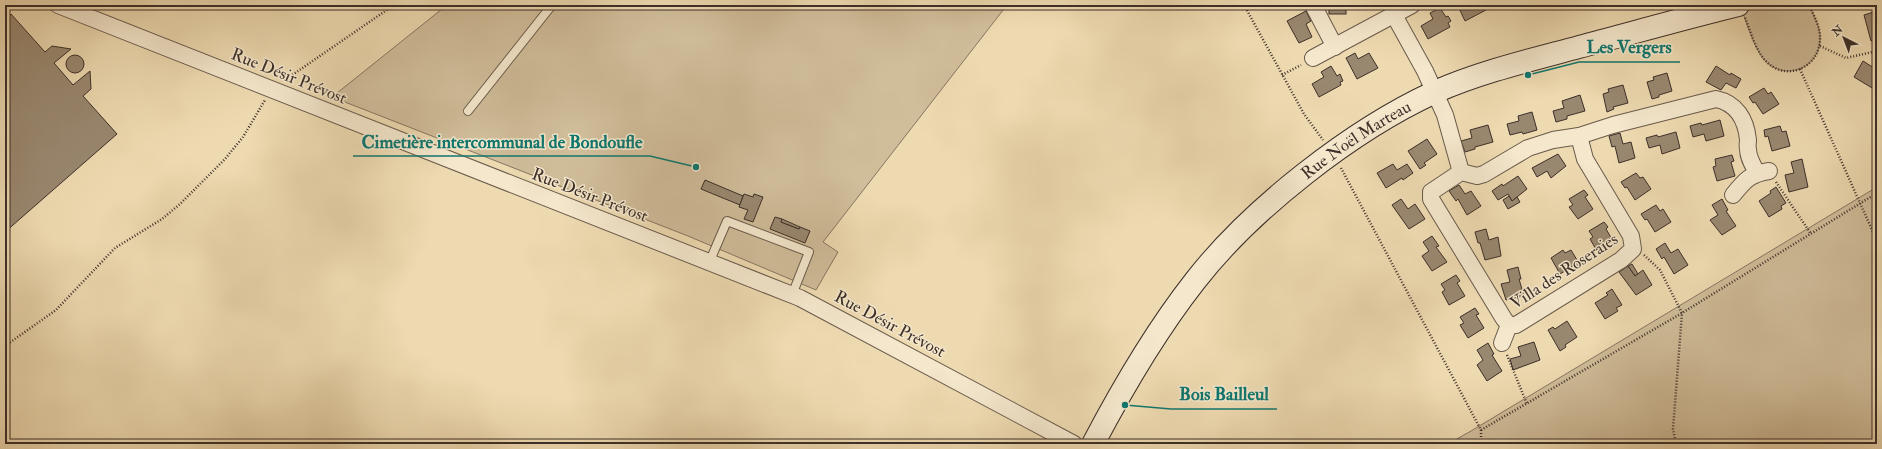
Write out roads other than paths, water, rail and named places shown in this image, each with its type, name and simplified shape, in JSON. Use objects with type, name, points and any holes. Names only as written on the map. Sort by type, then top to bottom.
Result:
[{"type":"street","name":"Rue Désir Prévost","points":[[58,5],[273,89],[340,118],[792,295],[914,357],[1055,438],[1074,444]]},
{"type":"street","points":[[1312,5],[1335,47]]},
{"type":"street","points":[[1313,58],[1412,5]]},
{"type":"street","name":"Rue Noël Marteau","points":[[1093,444],[1135,366],[1195,280],[1254,218],[1290,186],[1333,154],[1396,112],[1434,92],[1518,63],[1740,8]]},
{"type":"street","points":[[1394,15],[1425,71],[1445,114],[1461,172],[1477,176],[1484,174],[1528,148],[1553,140],[1579,136],[1706,100],[1720,100],[1731,105],[1742,116],[1748,140],[1747,148],[1749,157],[1763,172],[1746,179],[1733,195]]},
{"type":"street","name":"Villa des Roseraies","points":[[1461,172],[1424,193],[1431,199],[1487,289],[1504,320],[1509,325],[1516,325],[1621,260],[1633,250],[1631,236],[1585,159],[1579,136]]},
{"type":"street","name":"Villa des Roseraies","points":[[1502,343],[1509,325]]},
{"type":"lane","points":[[468,111],[552,5]]},
{"type":"lane","points":[[709,263],[726,221],[809,252],[792,295]]},
{"type":"place","name":"Les Vergers","points":[[1528,75]]},
{"type":"place","name":"Cimetière intercommunal de Bondoufle","points":[[696,167]]},
{"type":"place","name":"Bois Bailleul","points":[[1125,405]]}]
